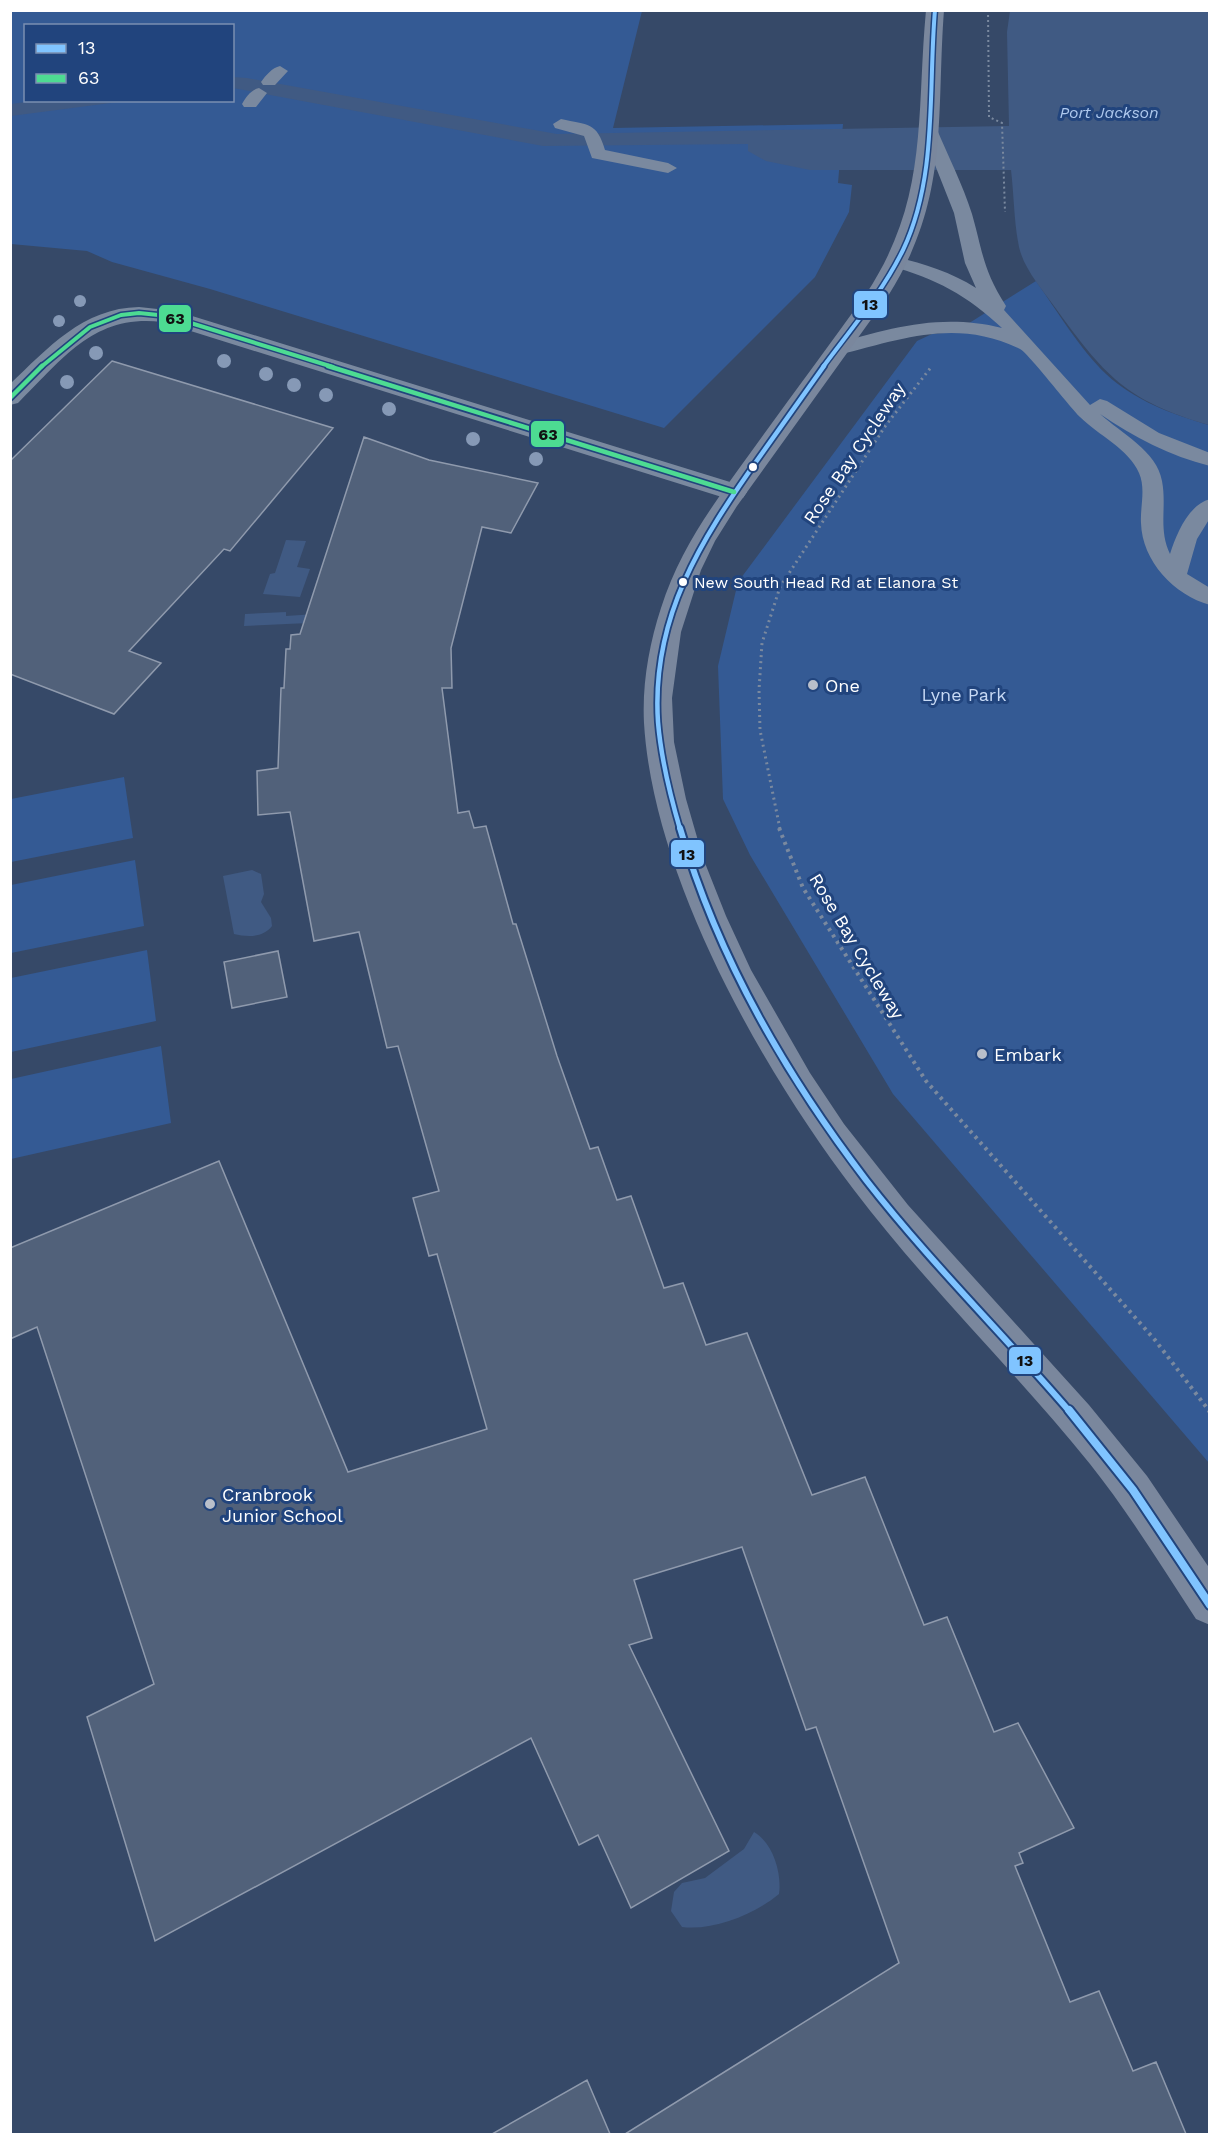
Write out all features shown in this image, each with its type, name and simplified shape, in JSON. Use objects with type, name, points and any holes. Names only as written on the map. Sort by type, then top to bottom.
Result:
[{"type":"main road","points":[[935,10],[928,126],[917,213],[880,292],[734,492],[692,560],[672,608],[660,669],[660,738],[679,828],[708,911],[746,991],[799,1085],[865,1178],[942,1271],[1107,1455],[1164,1534],[1209,1605]]},
{"type":"street","points":[[10,398],[75,338],[94,325],[118,315],[143,313],[168,316],[734,492]]},
{"type":"lane","points":[[561,124],[585,129],[593,140],[598,154],[668,168]]},
{"type":"lane","points":[[928,126],[963,213],[981,281],[1011,329]]},
{"type":"lane","points":[[896,262],[952,281],[976,296],[1037,355],[1086,412],[1133,453],[1150,472],[1152,533],[1164,564],[1176,577],[1209,598]]},
{"type":"lane","points":[[838,349],[912,329],[954,325],[998,333],[1037,355]]},
{"type":"lane","points":[[1052,372],[1146,435],[1209,460]]},
{"type":"lane","points":[[1176,577],[1185,540],[1199,516],[1209,506]]},
{"type":"path","points":[[988,10],[989,117],[1002,123],[1006,222]]},
{"type":"path","name":"Rose Bay Cycleway","points":[[934,364],[886,425],[780,587],[762,643],[759,690],[760,730],[777,823],[803,888],[842,953],[926,1081],[1155,1340],[1209,1412]]},
{"type":"green space","points":[[10,11],[642,11],[613,128],[843,124],[838,183],[852,185],[849,212],[815,277],[664,428],[210,289],[112,262],[87,251],[11,244]]},
{"type":"green space","name":"Lyne Park","points":[[1036,281],[1087,353],[1106,374],[1129,392],[1154,406],[1209,425],[1209,1463],[893,1094],[750,855],[723,799],[718,666],[738,582],[917,341],[932,334],[955,332]]},
{"type":"green space","points":[[124,777],[133,838],[11,862],[11,799]]},
{"type":"green space","points":[[135,860],[144,926],[11,953],[11,885]]},
{"type":"green space","points":[[147,950],[156,1021],[11,1052],[11,978]]},
{"type":"green space","points":[[161,1046],[171,1123],[11,1159],[11,1079]]},
{"type":"water","name":"Port Jackson","points":[[1010,11],[1209,11],[1209,425],[1157,406],[1137,395],[1103,368],[1072,330],[1034,278],[1021,255],[1016,228],[1011,170],[810,170],[766,161],[748,151],[748,144],[543,146],[234,88],[234,77],[247,78],[557,134],[1009,126],[1007,32]]},
{"type":"water","points":[[26,102],[118,102],[11,116],[11,104]]},
{"type":"water","points":[[286,540],[306,541],[297,567],[310,569],[300,597],[263,594],[270,574],[275,573]]},
{"type":"water","points":[[286,612],[286,616],[331,613],[330,622],[244,626],[245,614]]},
{"type":"water","points":[[252,870],[261,874],[264,894],[261,902],[271,918],[272,926],[259,935],[234,934],[223,876]]},
{"type":"water","points":[[754,1832],[766,1843],[775,1859],[779,1877],[779,1894],[734,1920],[694,1928],[682,1927],[671,1911],[674,1892],[682,1883],[705,1878],[744,1849]]},
{"type":"building","points":[[112,361],[333,428],[230,551],[224,549],[129,651],[161,663],[114,714],[10,674],[10,461]]},
{"type":"building","points":[[364,437],[429,460],[538,483],[511,533],[482,527],[451,648],[452,688],[442,688],[458,813],[469,811],[474,828],[486,826],[513,924],[516,924],[557,1056],[590,1149],[598,1147],[617,1200],[631,1196],[664,1288],[683,1283],[706,1345],[747,1333],[812,1495],[865,1477],[924,1625],[947,1617],[994,1732],[1018,1723],[1074,1828],[1019,1853],[1023,1863],[1015,1866],[1070,2002],[1099,1991],[1133,2071],[1156,2062],[1186,2134],[625,2134],[899,1963],[816,1727],[806,1730],[742,1547],[634,1580],[652,1638],[629,1645],[729,1851],[631,1908],[598,1835],[579,1845],[531,1738],[155,1941],[87,1717],[154,1684],[37,1327],[10,1339],[10,1248],[219,1161],[348,1472],[487,1429],[437,1254],[429,1256],[413,1198],[439,1191],[398,1046],[387,1048],[359,932],[314,941],[290,812],[258,815],[257,771],[278,768],[281,688],[284,688],[286,649],[290,649],[291,635],[300,634]]},
{"type":"building","points":[[278,951],[287,997],[232,1008],[224,962]]},
{"type":"building","points":[[587,2080],[610,2134],[492,2134]]},
{"type":"transit line","name":"13","points":[[935,10],[924,179],[911,231],[896,264],[876,296],[728,500],[710,527],[688,570],[673,611],[663,654],[658,698],[660,742],[671,799],[688,858],[710,916],[766,1030],[798,1083],[832,1134],[896,1216],[1105,1453],[1146,1509],[1210,1605]]},
{"type":"transit line","name":"63","points":[[10,398],[61,348],[90,327],[127,314],[168,316],[734,492]]},
{"type":"place","name":"New South Head Rd at Elanora St","points":[[683,582]]},
{"type":"place","name":"One","points":[[813,685]]},
{"type":"place","name":"Embark","points":[[982,1054]]},
{"type":"place","name":"Cranbrook Junior School","points":[[210,1504]]}]
